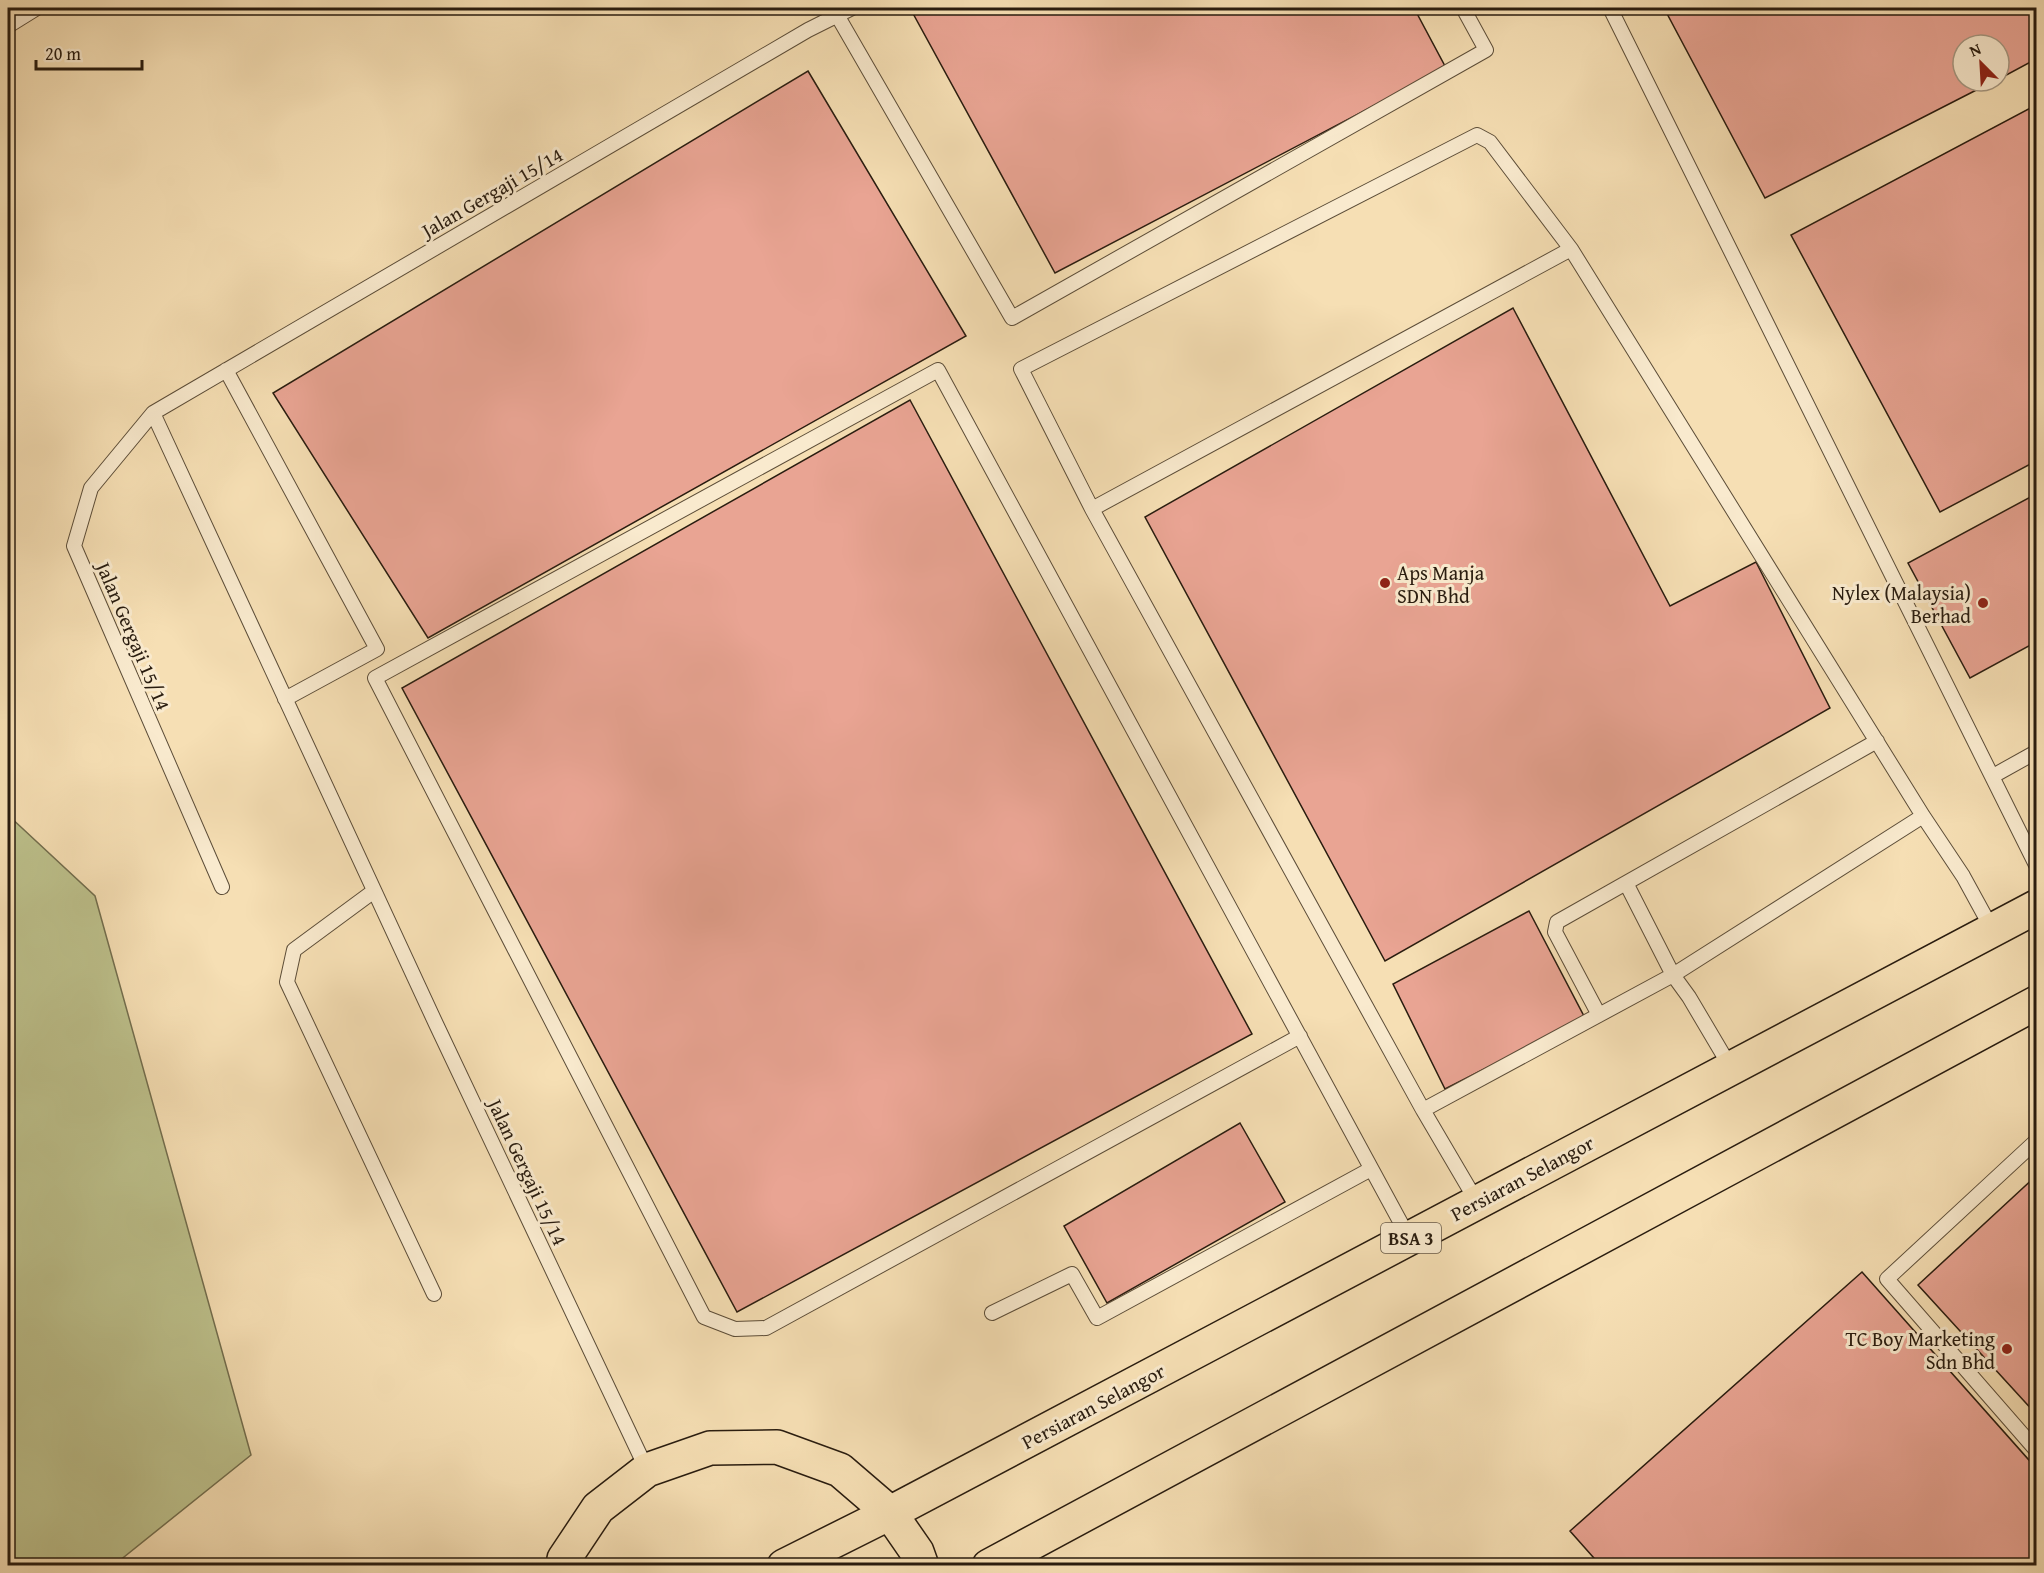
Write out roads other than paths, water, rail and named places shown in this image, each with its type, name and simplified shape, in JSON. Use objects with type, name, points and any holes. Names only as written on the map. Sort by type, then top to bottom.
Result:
[{"type":"main road","name":"Persiaran Selangor","points":[[784,1566],[890,1513],[2037,907]]},
{"type":"main road","points":[[989,1566],[2037,1003]]},
{"type":"main road","points":[[563,1566],[564,1559],[598,1508],[647,1470],[710,1448],[777,1447],[840,1470],[890,1513],[917,1552],[922,1566]]},
{"type":"lane","points":[[8,26],[37,8]]},
{"type":"lane","name":"Jalan Gergaji 15/14","points":[[222,887],[74,546],[92,488],[153,413],[808,30],[852,8]]},
{"type":"lane","points":[[837,15],[1012,318],[1486,50],[1463,8]]},
{"type":"lane","points":[[1610,8],[2037,865]]},
{"type":"lane","points":[[1477,1203],[1092,509],[1021,369],[1477,135],[1490,141],[1571,249],[1923,816],[1963,876],[1992,929]]},
{"type":"lane","points":[[1092,509],[1571,249]]},
{"type":"lane","points":[[226,370],[377,649],[285,699]]},
{"type":"lane","points":[[1300,1036],[766,1328],[735,1329],[704,1317],[375,678],[938,370],[1300,1036],[1409,1238]]},
{"type":"lane","name":"Jalan Gergaji 15/14","points":[[153,413],[374,891],[647,1470]]},
{"type":"lane","points":[[1599,1015],[1555,932],[1557,922],[1877,741]]},
{"type":"lane","points":[[1993,776],[2037,752]]},
{"type":"lane","points":[[1424,1110],[1673,975],[1923,816]]},
{"type":"lane","points":[[1626,883],[1673,975],[1689,997],[1731,1068]]},
{"type":"lane","points":[[374,891],[294,950],[287,982],[434,1294]]},
{"type":"lane","points":[[2037,1141],[1887,1279],[2037,1450]]},
{"type":"lane","points":[[992,1313],[1072,1274],[1097,1318],[1371,1169]]},
{"type":"place","name":"Aps Manja SDN Bhd","points":[[1385,583]]},
{"type":"place","name":"Nylex (Malaysia) Berhad","points":[[1983,603]]},
{"type":"place","name":"TC Boy Marketing Sdn Bhd","points":[[2007,1349]]}]
